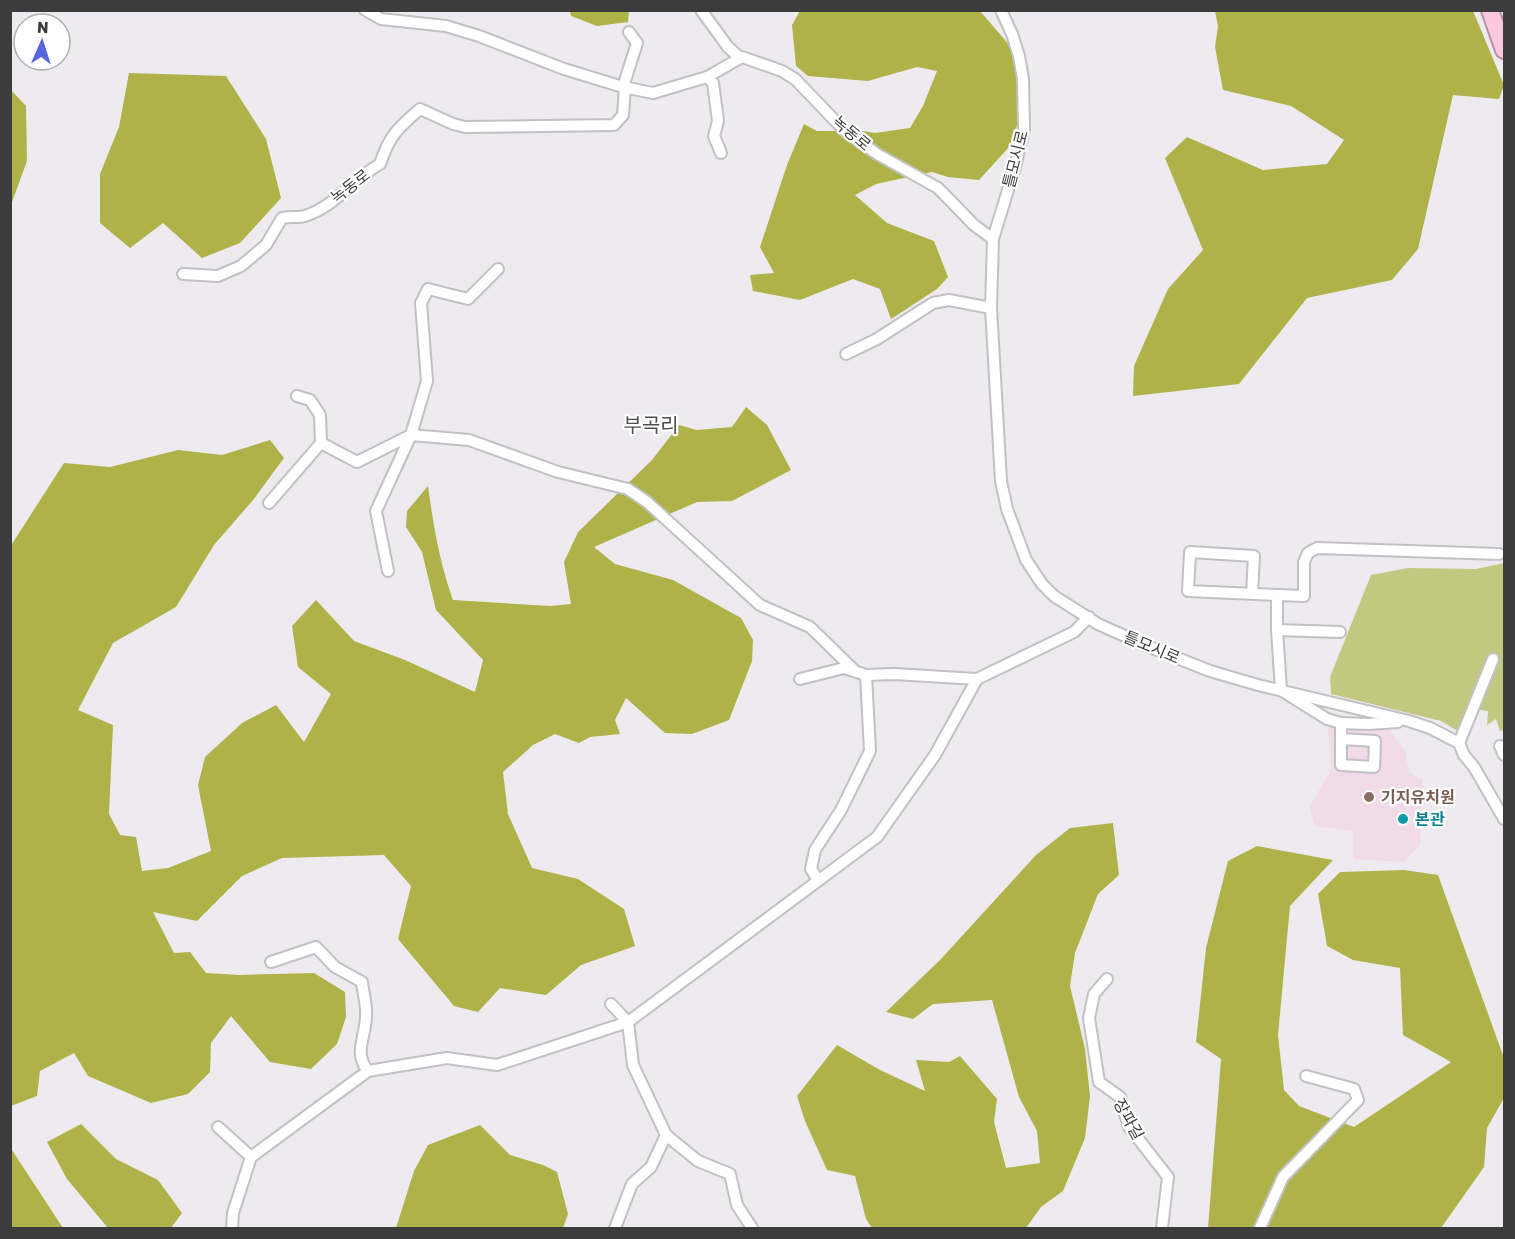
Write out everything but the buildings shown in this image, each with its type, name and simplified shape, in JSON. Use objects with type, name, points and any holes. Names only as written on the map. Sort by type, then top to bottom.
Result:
[{"type":"highway","points":[[1490,10],[1504,50]]},
{"type":"street","points":[[365,10],[381,19],[446,26],[479,36],[564,69],[653,93],[706,77],[740,58],[728,47],[701,10]]},
{"type":"street","name":"틀모시로","points":[[1001,10],[1019,56],[1023,79],[1024,129],[1016,167],[993,239],[991,308],[1001,481],[1007,509],[1026,561],[1042,584],[1054,596],[1098,624],[1147,646],[1210,671],[1409,721],[1430,728],[1459,743]]},
{"type":"street","name":"녹동로","points":[[183,274],[218,276],[241,266],[266,245],[282,218],[306,216],[347,191],[365,172],[380,164],[389,139],[420,109],[465,127],[614,125],[623,115],[624,87],[637,43],[629,32]]},
{"type":"street","name":"녹동로","points":[[740,58],[782,71],[795,79],[844,130],[877,154],[938,188],[974,225],[993,239]]},
{"type":"street","points":[[706,77],[713,83],[718,121],[714,136],[721,153]]},
{"type":"street","points":[[388,571],[376,511],[411,435],[428,381],[421,303],[428,289],[468,299],[498,269]]},
{"type":"street","points":[[846,354],[877,339],[933,303],[949,300],[991,308]]},
{"type":"street","points":[[269,503],[321,443],[320,415],[310,400],[297,396]]},
{"type":"street","points":[[321,443],[357,462],[411,435],[469,440],[558,472],[628,489],[647,502],[759,605],[810,627],[854,670]]},
{"type":"street","points":[[1252,594],[1254,556],[1190,552],[1188,591],[1252,594],[1304,596],[1304,562],[1308,553],[1317,548],[1499,554]]},
{"type":"street","points":[[1277,595],[1281,690],[1327,719],[1341,723],[1409,721]]},
{"type":"street","points":[[800,679],[843,668],[866,675],[894,674],[977,679],[1074,632],[1089,617]]},
{"type":"street","points":[[1277,630],[1340,632]]},
{"type":"street","points":[[1493,659],[1459,743],[1464,755],[1503,814]]},
{"type":"street","points":[[818,880],[811,869],[814,850],[841,810],[870,751],[866,675]]},
{"type":"street","points":[[231,1228],[233,1213],[251,1157],[368,1071],[447,1058],[497,1065],[628,1022],[877,837],[935,755],[977,679]]},
{"type":"street","points":[[1341,723],[1341,739]]},
{"type":"street","points":[[271,962],[316,947],[336,967],[362,982],[366,1016],[360,1049],[364,1066],[368,1071]]},
{"type":"street","name":"장파길","points":[[1107,979],[1094,994],[1089,1018],[1099,1082],[1120,1097],[1129,1127],[1168,1177],[1162,1228]]},
{"type":"street","points":[[611,1004],[628,1022],[633,1065],[666,1135],[698,1161],[730,1174],[738,1205],[752,1228]]},
{"type":"street","points":[[1260,1228],[1283,1177],[1358,1100],[1354,1089],[1306,1076]]},
{"type":"street","points":[[218,1127],[251,1157]]},
{"type":"street","points":[[615,1228],[632,1184],[651,1167],[666,1135]]},
{"type":"shaded area","points":[[570,10],[629,11],[628,22],[597,26],[571,16]]},
{"type":"shaded area","points":[[800,11],[980,11],[1028,67],[1030,86],[1010,146],[979,180],[948,177],[932,172],[876,184],[855,195],[887,223],[934,241],[948,277],[937,289],[891,319],[880,289],[853,279],[800,300],[753,291],[750,275],[774,273],[760,247],[787,165],[804,124],[817,131],[875,133],[910,128],[923,106],[937,71],[917,67],[868,81],[808,76],[796,66],[792,25]]},
{"type":"shaded area","points":[[1215,11],[1473,11],[1504,85],[1499,99],[1453,95],[1418,249],[1392,280],[1307,298],[1239,384],[1133,396],[1134,366],[1168,289],[1203,250],[1165,158],[1187,137],[1263,170],[1327,164],[1344,140],[1291,106],[1223,90],[1215,47],[1218,26]]},
{"type":"shaded area","points":[[129,73],[226,76],[266,139],[281,198],[240,243],[202,258],[163,223],[130,248],[100,223],[100,174],[119,127]]},
{"type":"shaded area","points":[[11,90],[26,106],[27,161],[11,205]]},
{"type":"shaded area","points":[[746,407],[767,425],[791,470],[732,501],[697,502],[594,547],[615,564],[673,580],[741,618],[753,640],[752,661],[729,720],[692,734],[665,733],[626,698],[615,720],[620,734],[590,737],[579,743],[555,734],[533,745],[503,772],[508,814],[532,868],[578,879],[624,909],[635,946],[581,965],[546,995],[500,988],[478,1012],[454,1006],[398,939],[411,886],[384,855],[282,858],[242,876],[197,921],[153,912],[174,953],[190,952],[206,973],[239,975],[314,973],[345,992],[346,1017],[337,1044],[311,1069],[270,1062],[231,1016],[211,1043],[210,1072],[188,1094],[151,1103],[88,1076],[74,1053],[40,1071],[37,1096],[11,1106],[10,547],[64,463],[110,467],[178,450],[222,455],[270,440],[284,458],[253,500],[214,545],[176,607],[113,643],[78,710],[113,725],[109,814],[120,835],[136,837],[142,871],[168,868],[211,851],[198,785],[205,757],[242,723],[276,705],[304,742],[331,694],[298,667],[292,626],[316,600],[354,641],[405,660],[475,692],[483,660],[436,610],[422,552],[406,527],[407,511],[428,486],[437,544],[453,600],[550,606],[571,604],[564,562],[578,532],[652,460],[679,425],[697,430],[732,427]]},
{"type":"shaded area","name":"기지유치원","points":[[1328,727],[1389,729],[1405,751],[1409,772],[1423,780],[1420,845],[1404,862],[1353,859],[1353,831],[1314,826],[1310,806],[1331,770]]},
{"type":"shaded area","points":[[1113,823],[1119,875],[1098,894],[1075,953],[1070,986],[1085,1049],[1090,1096],[1085,1138],[1063,1191],[1041,1207],[1026,1228],[872,1228],[866,1219],[855,1176],[827,1170],[805,1121],[797,1096],[837,1045],[880,1070],[925,1091],[916,1060],[949,1062],[960,1056],[997,1099],[994,1122],[1006,1168],[1040,1163],[1037,1131],[1019,1097],[992,1000],[933,1004],[913,1019],[886,1012],[941,959],[1036,855],[1070,828]]},
{"type":"shaded area","points":[[1257,846],[1333,860],[1290,906],[1278,1035],[1284,1090],[1299,1106],[1354,1127],[1451,1062],[1403,1035],[1400,968],[1353,960],[1327,946],[1318,894],[1340,872],[1404,870],[1438,875],[1504,1058],[1504,1098],[1487,1128],[1484,1167],[1441,1228],[1208,1228],[1221,1059],[1196,1042],[1206,948],[1228,861]]},
{"type":"shaded area","points":[[81,1124],[116,1159],[158,1180],[182,1213],[171,1228],[108,1228],[67,1179],[47,1142]]},
{"type":"shaded area","points":[[480,1125],[510,1155],[543,1165],[557,1172],[568,1214],[563,1228],[396,1228],[414,1171],[428,1145]]},
{"type":"shaded area","points":[[10,1147],[63,1228],[11,1228]]},
{"type":"green space","points":[[1504,563],[1504,730],[1500,731],[1496,719],[1487,725],[1488,711],[1472,709],[1461,733],[1441,721],[1331,694],[1330,677],[1371,575],[1408,568],[1476,569]]},
{"type":"place","name":"기지유치원","points":[[1369,797]]},
{"type":"place","name":"본관","points":[[1403,819]]},
{"type":"district","name":"부곡리","points":[[651,425]]}]
